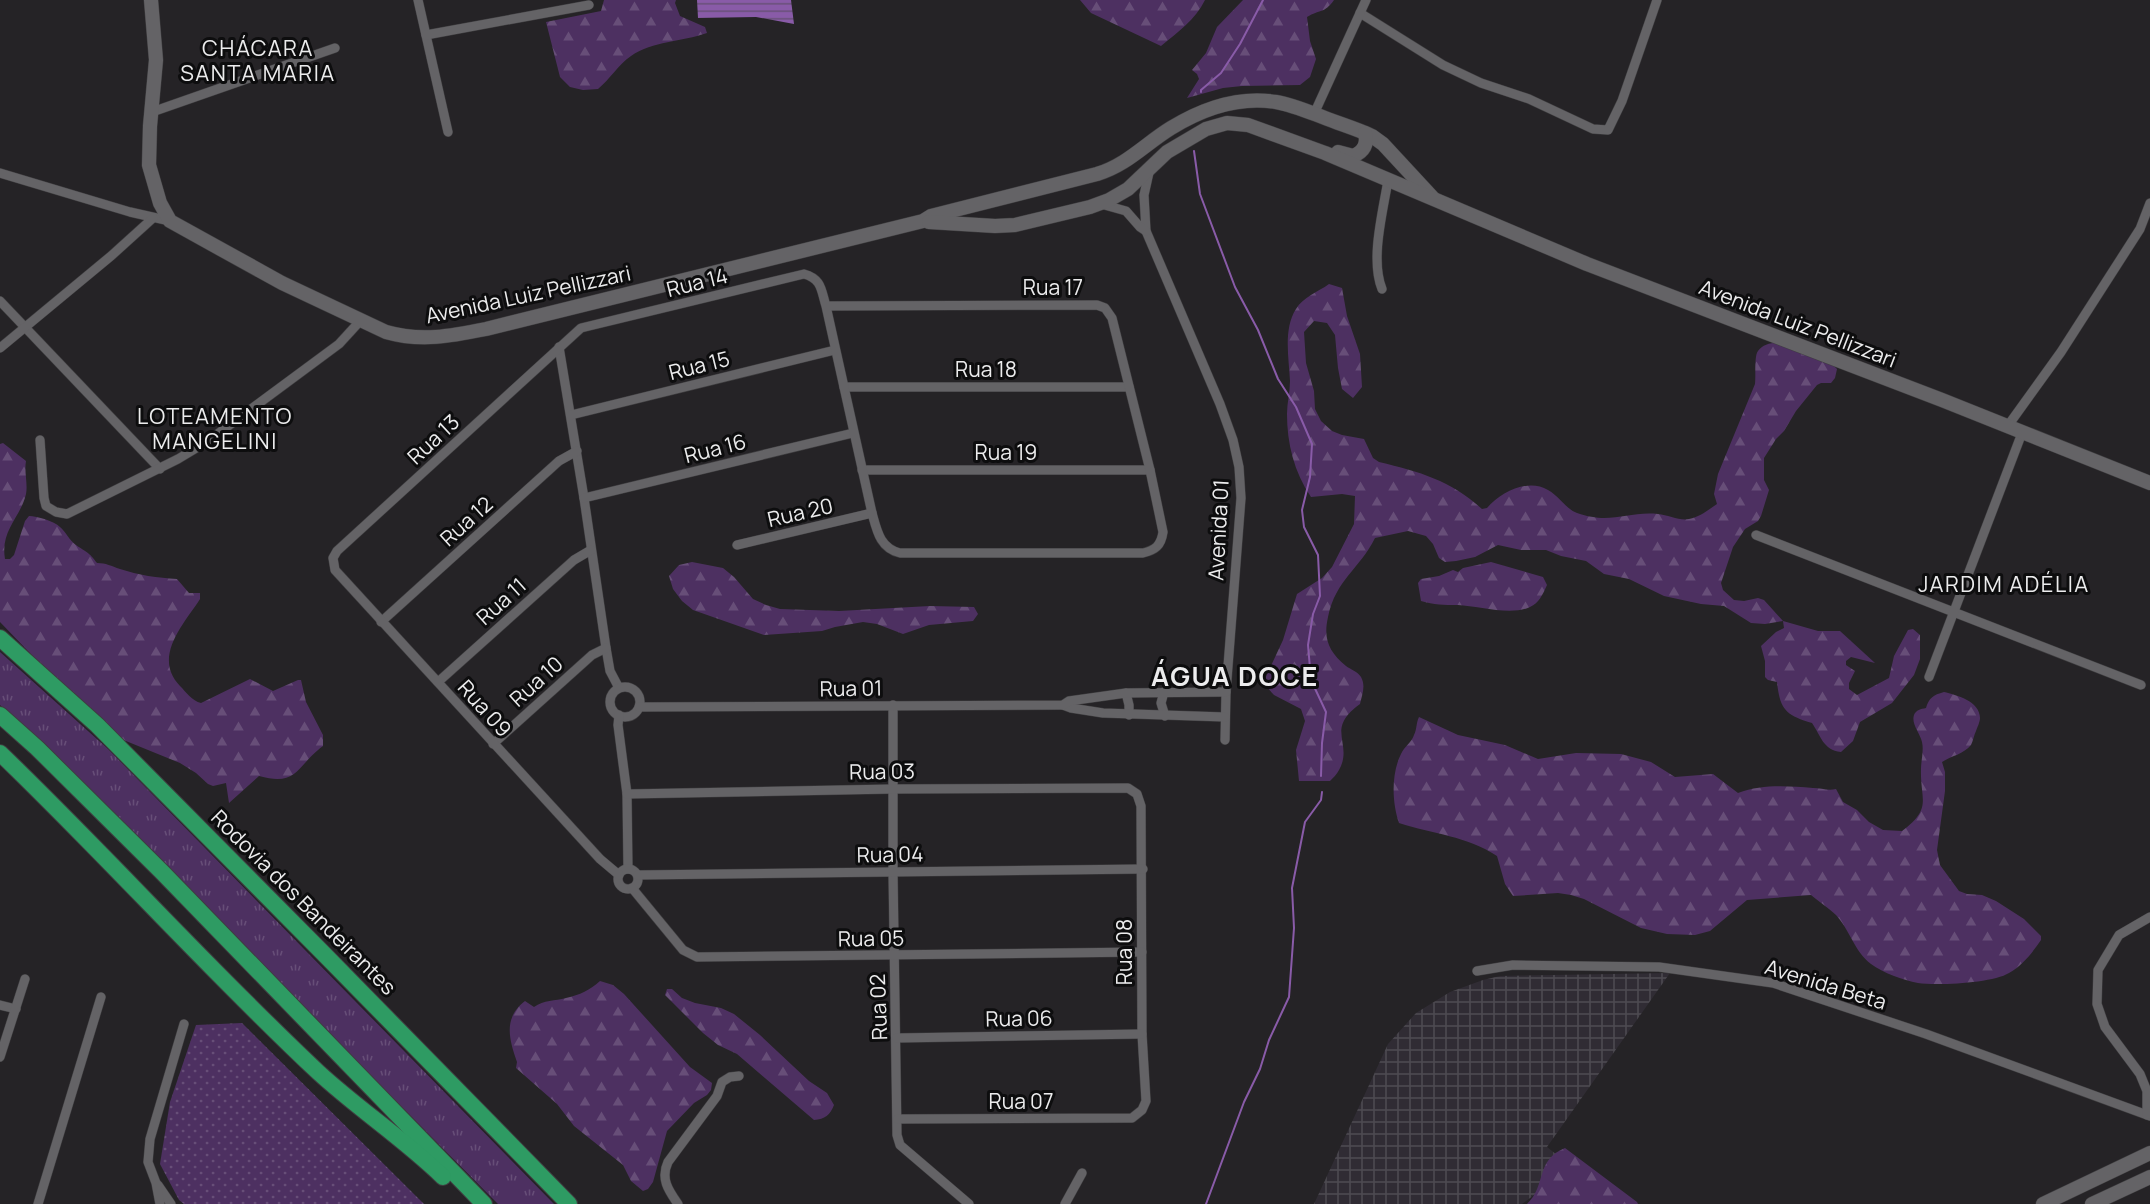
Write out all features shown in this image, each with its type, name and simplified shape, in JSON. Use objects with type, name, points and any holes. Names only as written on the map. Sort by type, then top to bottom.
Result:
[{"type":"highway","name":"Rodovia dos Bandeirantes","points":[[0,638],[97,725],[569,1204]]},
{"type":"highway","points":[[0,715],[37,748],[170,880],[484,1204]]},
{"type":"highway","points":[[0,753],[320,1074],[402,1140],[473,1204]]},
{"type":"main road","points":[[151,0],[156,60],[149,165],[160,203],[170,221]]},
{"type":"main road","name":"Avenida Luiz Pellizzari","points":[[170,221],[282,283],[361,320],[400,336],[441,338],[486,329],[923,221],[932,216],[1097,174],[1114,168],[1170,129],[1207,109],[1238,102],[1259,101],[1285,104],[1365,133],[1383,144],[1433,198]]},
{"type":"main road","name":"Avenida Luiz Pellizzari","points":[[923,221],[1004,225],[1026,223],[1100,204],[1128,189],[1173,147],[1206,129],[1227,123],[1260,128],[1325,153],[1587,264],[2150,483]]},
{"type":"main road","points":[[1325,153],[1335,151],[1353,156],[1360,154],[1366,145],[1365,133]]},
{"type":"main road","points":[[1004,197],[998,210],[999,219],[1004,225]]},
{"type":"main road","points":[[2043,1204],[2150,1153]]},
{"type":"main road","points":[[2092,1204],[2150,1177]]},
{"type":"street","points":[[418,0],[448,132]]},
{"type":"street","points":[[1314,114],[1366,0]]},
{"type":"street","points":[[1360,13],[1443,65],[1481,83],[1529,99],[1593,129],[1608,130],[1622,101],[1657,0]]},
{"type":"street","points":[[426,35],[589,5]]},
{"type":"street","points":[[152,112],[335,48]]},
{"type":"street","name":"Avenida 01","points":[[1150,168],[1144,195],[1146,231],[1220,404],[1233,440],[1239,467],[1241,498],[1224,740]]},
{"type":"street","points":[[0,173],[170,221]]},
{"type":"street","points":[[1382,289],[1377,277],[1377,259],[1388,180]]},
{"type":"street","points":[[2007,427],[2061,352],[2140,229],[2150,203]]},
{"type":"street","name":"Avenida 01","points":[[1100,204],[1126,211],[1146,231]]},
{"type":"street","points":[[0,348],[153,218]]},
{"type":"street","name":"Rua 14","points":[[559,347],[581,328],[804,274],[814,277],[820,285],[826,306]]},
{"type":"street","points":[[0,301],[160,469]]},
{"type":"street","name":"Rua 17","points":[[826,306],[1097,305],[1105,308],[1112,318],[1163,532],[1159,546],[1143,553],[900,554],[892,551],[880,539],[872,513]]},
{"type":"street","points":[[826,306],[872,513]]},
{"type":"street","points":[[40,440],[46,506],[56,513],[67,514],[160,469],[234,423],[339,344],[361,320]]},
{"type":"street","points":[[559,347],[610,671],[619,688]]},
{"type":"street","name":"Rua 13","points":[[333,558],[337,551],[559,347]]},
{"type":"street","name":"Rua 15","points":[[571,415],[835,350]]},
{"type":"street","name":"Rua 18","points":[[843,387],[1129,387]]},
{"type":"street","name":"Rua 16","points":[[584,498],[853,433]]},
{"type":"street","points":[[1929,677],[2022,433]]},
{"type":"street","name":"Rua 12","points":[[381,622],[559,461],[577,451]]},
{"type":"street","name":"Rua 19","points":[[862,470],[1150,470]]},
{"type":"street","name":"Rua 20","points":[[737,545],[872,513]]},
{"type":"street","points":[[1756,535],[2141,685]]},
{"type":"street","name":"Rua 11","points":[[438,682],[574,560],[591,550]]},
{"type":"street","name":"Rua 09","points":[[333,558],[335,570],[381,622],[600,859],[619,875]]},
{"type":"street","name":"Rua 10","points":[[493,744],[592,655],[606,648]]},
{"type":"street","points":[[625,687],[635,691],[640,702],[639,707],[631,715],[619,715],[610,702],[614,691],[625,687]]},
{"type":"street","points":[[1164,692],[1161,703],[1165,716]]},
{"type":"street","points":[[1063,705],[1069,701],[1126,693],[1226,692]]},
{"type":"street","points":[[1126,693],[1129,714]]},
{"type":"street","points":[[1101,696],[1102,713]]},
{"type":"street","name":"Rua 02","points":[[893,705],[897,1135],[900,1145],[969,1204]]},
{"type":"street","points":[[1063,705],[1102,713],[1225,717]]},
{"type":"street","name":"Rua 01","points":[[639,707],[1063,705]]},
{"type":"street","points":[[619,715],[618,725],[627,794],[628,869]]},
{"type":"street","name":"Rua 03","points":[[627,794],[893,789],[1128,788],[1137,794]]},
{"type":"street","name":"Rua 08","points":[[1137,794],[1141,806],[1143,869],[1143,1034],[1146,1101],[1142,1110]]},
{"type":"street","points":[[628,869],[638,875],[638,883],[632,888],[624,888],[618,879],[624,870],[628,869]]},
{"type":"street","name":"Rua 04","points":[[638,875],[1143,869]]},
{"type":"street","name":"Rua 05","points":[[632,888],[683,950],[697,957],[1142,952]]},
{"type":"street","points":[[2148,1115],[2147,1091],[2140,1074],[2105,1027],[2097,1004],[2098,970],[2119,935],[2150,916]]},
{"type":"street","name":"Avenida Beta","points":[[1477,971],[1512,965],[1659,967],[1773,984],[1937,1038],[2148,1115]]},
{"type":"street","points":[[0,1057],[25,980]]},
{"type":"street","points":[[38,1204],[101,997]]},
{"type":"street","points":[[0,1005],[16,1010]]},
{"type":"street","points":[[160,1204],[156,1183],[148,1162],[150,1139],[184,1024]]},
{"type":"street","name":"Rua 06","points":[[897,1038],[1143,1034]]},
{"type":"street","points":[[678,1204],[668,1190],[664,1170],[717,1096],[723,1082],[730,1077],[739,1076]]},
{"type":"street","name":"Rua 07","points":[[898,1119],[1132,1118],[1142,1110]]},
{"type":"street","points":[[1065,1204],[1082,1173]]},
{"type":"street","points":[[156,1183],[171,1204]]},
{"type":"shaded area","points":[[697,0],[791,0],[794,24],[756,17],[698,18]]},
{"type":"shaded area","points":[[1670,973],[1547,1147],[1572,1167],[1522,1204],[1314,1204],[1388,1044],[1416,1013],[1450,992],[1500,976]]},
{"type":"green space","points":[[604,0],[676,0],[680,16],[705,27],[707,33],[640,51],[626,60],[598,89],[583,90],[570,87],[560,77],[546,22],[601,11]]},
{"type":"green space","points":[[1080,0],[1205,0],[1191,20],[1161,46],[1091,13]]},
{"type":"green space","points":[[1243,0],[1334,0],[1324,9],[1307,17],[1310,41],[1316,59],[1310,77],[1300,85],[1223,88],[1187,98],[1199,79],[1192,70],[1206,53],[1217,27]]},
{"type":"green space","points":[[1329,284],[1342,288],[1347,316],[1360,354],[1362,387],[1353,398],[1342,389],[1335,335],[1327,323],[1314,321],[1304,332],[1306,363],[1314,391],[1315,409],[1321,421],[1332,431],[1364,439],[1373,458],[1379,462],[1434,478],[1458,491],[1482,509],[1487,508],[1515,488],[1532,485],[1548,490],[1577,513],[1599,518],[1647,514],[1682,519],[1697,517],[1717,504],[1714,494],[1718,474],[1755,384],[1758,351],[1765,345],[1775,343],[1798,346],[1830,363],[1837,369],[1835,378],[1831,383],[1817,385],[1764,458],[1764,480],[1769,490],[1761,516],[1758,521],[1745,529],[1733,547],[1721,583],[1723,590],[1734,600],[1744,601],[1758,598],[1764,600],[1783,621],[1765,624],[1751,623],[1724,606],[1701,604],[1664,596],[1629,579],[1604,574],[1586,561],[1561,556],[1546,550],[1521,550],[1498,545],[1475,557],[1445,562],[1439,558],[1433,544],[1426,536],[1408,531],[1375,538],[1336,593],[1328,617],[1327,638],[1335,656],[1360,675],[1363,684],[1360,704],[1349,713],[1341,729],[1343,760],[1330,781],[1299,781],[1296,750],[1305,721],[1301,709],[1274,695],[1263,683],[1283,640],[1297,594],[1322,578],[1332,567],[1354,524],[1355,496],[1342,494],[1311,497],[1300,478],[1288,436],[1289,326],[1299,305]]},
{"type":"green space","points":[[3,443],[26,461],[27,486],[23,502],[5,540],[5,559],[10,559],[14,555],[25,521],[32,516],[57,525],[97,563],[141,575],[177,579],[189,593],[200,593],[200,599],[179,630],[170,652],[169,664],[172,675],[192,698],[201,703],[250,679],[273,691],[301,680],[306,702],[323,735],[323,746],[296,773],[282,779],[259,776],[229,803],[226,783],[213,786],[208,784],[180,763],[121,739],[54,678],[0,622],[0,444]]},
{"type":"green space","points":[[692,562],[723,568],[753,599],[780,609],[839,611],[930,606],[974,607],[978,614],[973,621],[929,625],[903,634],[877,624],[863,622],[822,631],[764,635],[693,610],[682,601],[673,589],[669,576],[679,565]]},
{"type":"green space","points":[[1491,562],[1543,577],[1547,585],[1538,601],[1530,607],[1514,611],[1421,601],[1418,583],[1421,579],[1439,576],[1453,570],[1458,572],[1463,568]]},
{"type":"green space","points":[[1783,621],[1818,631],[1840,631],[1875,663],[1851,657],[1846,661],[1846,665],[1855,671],[1849,683],[1849,689],[1857,695],[1889,678],[1894,656],[1908,630],[1913,629],[1920,635],[1920,659],[1914,675],[1892,703],[1860,722],[1853,741],[1841,752],[1826,745],[1812,723],[1790,714],[1780,699],[1777,682],[1765,677],[1765,661],[1761,646],[1784,628]]},
{"type":"green space","points":[[0,652],[108,749],[554,1204],[498,1204],[50,752],[0,705]]},
{"type":"green space","points":[[1944,692],[1972,703],[1979,712],[1980,718],[1971,745],[1965,751],[1942,762],[1945,772],[1945,791],[1937,850],[1940,865],[1959,891],[1982,895],[1996,901],[2024,919],[2041,936],[2034,950],[2019,966],[2009,973],[1991,979],[1965,983],[1927,984],[1912,982],[1887,973],[1865,959],[1836,915],[1811,895],[1747,900],[1710,931],[1695,935],[1667,934],[1641,928],[1584,899],[1571,895],[1558,893],[1513,896],[1505,884],[1497,856],[1474,844],[1399,823],[1397,815],[1394,798],[1395,770],[1402,751],[1413,738],[1419,717],[1458,735],[1505,745],[1538,759],[1576,753],[1621,754],[1651,762],[1675,777],[1713,774],[1738,793],[1775,786],[1836,789],[1843,802],[1857,810],[1869,822],[1883,830],[1902,831],[1918,816],[1923,803],[1921,769],[1923,745],[1913,718],[1917,711],[1926,708],[1932,697]]},
{"type":"green space","points":[[600,981],[613,985],[624,994],[690,1067],[712,1083],[707,1095],[694,1103],[667,1131],[653,1182],[648,1189],[643,1191],[631,1181],[623,1165],[574,1126],[557,1104],[516,1068],[517,1062],[510,1029],[513,1014],[518,1008],[525,1001],[534,1007],[576,995],[589,990]]},
{"type":"green space","points":[[667,989],[672,989],[682,998],[695,1003],[721,1008],[734,1014],[809,1081],[827,1093],[834,1105],[831,1111],[827,1116],[814,1120],[737,1054],[718,1045],[703,1033],[665,995]]},
{"type":"green space","points":[[242,1023],[424,1204],[184,1204],[179,1200],[160,1164],[170,1102],[196,1025]]},
{"type":"green space","points":[[1565,1148],[1638,1204],[1527,1204],[1537,1189],[1549,1159]]},
{"type":"waterway","points":[[1201,92],[1221,73],[1240,44],[1263,0]]},
{"type":"waterway","points":[[1194,151],[1200,194],[1235,287],[1258,330],[1278,379],[1296,407],[1312,444],[1310,477],[1302,510],[1304,527],[1318,555],[1320,596],[1313,614],[1308,645],[1311,680],[1326,712],[1321,776]]},
{"type":"waterway","points":[[1206,1204],[1244,1102],[1289,997],[1294,928],[1292,888],[1305,822],[1321,800],[1322,792]]},
{"type":"district","name":"CHÁCARA SANTA MARIA","points":[[258,60]]},
{"type":"district","name":"LOTEAMENTO MANGELINI","points":[[215,428]]},
{"type":"district","name":"JARDIM ADÉLIA","points":[[2004,584]]},
{"type":"district","name":"ÁGUA DOCE","points":[[1235,675]]}]
